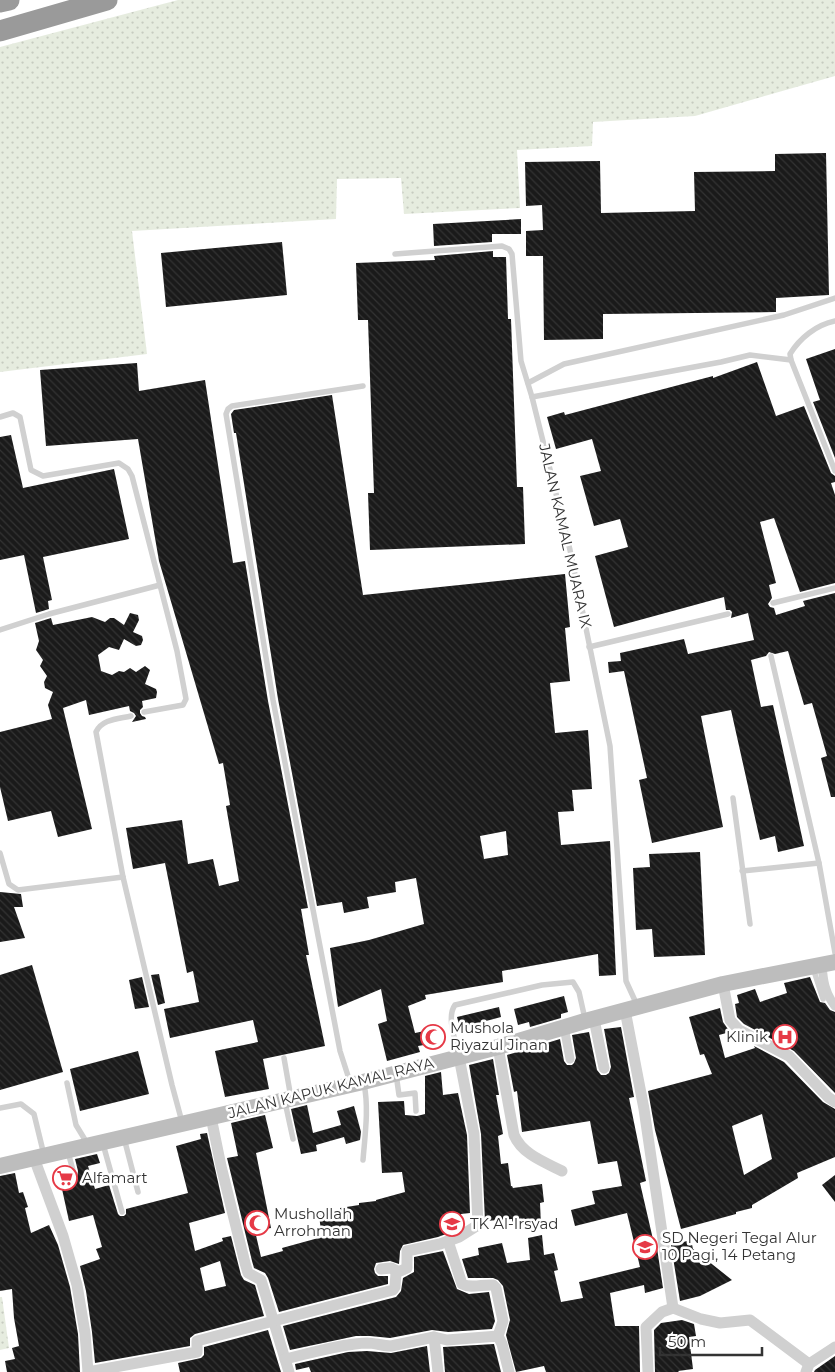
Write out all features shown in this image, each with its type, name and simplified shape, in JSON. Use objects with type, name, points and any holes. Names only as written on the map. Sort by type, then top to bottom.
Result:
[{"type":"highway","points":[[0,2],[9,0]]},
{"type":"highway","points":[[0,31],[107,0]]},
{"type":"main road","name":"JALAN KAPUK KAMAL RAYA","points":[[0,1166],[124,1136],[288,1100],[498,1047],[723,984],[823,964]]},
{"type":"street","points":[[823,964],[823,982],[835,1006]]},
{"type":"street","points":[[723,984],[730,1020],[738,1030],[789,1056],[835,1102]]},
{"type":"street","points":[[631,1009],[673,1308]]},
{"type":"street","points":[[590,1020],[604,1068]]},
{"type":"street","points":[[564,1027],[570,1059]]},
{"type":"street","points":[[498,1047],[514,1135],[518,1143],[530,1154],[562,1171]]},
{"type":"street","points":[[381,1269],[391,1268],[397,1271],[407,1268],[407,1253],[409,1250],[448,1241],[478,1226],[474,1134],[460,1057]]},
{"type":"street","points":[[211,1117],[220,1166],[248,1273],[261,1280],[289,1372]]},
{"type":"street","points":[[39,1157],[77,1285],[86,1342],[88,1372],[196,1352],[197,1342],[393,1290],[397,1271]]},
{"type":"street","points":[[448,1241],[464,1286],[493,1284],[496,1288],[503,1320],[498,1336],[509,1372]]},
{"type":"street","points":[[648,1372],[646,1327],[662,1312],[673,1308],[702,1319],[720,1323],[750,1320],[808,1368],[835,1347]]},
{"type":"street","points":[[285,1359],[321,1350],[369,1343],[391,1346],[434,1337],[447,1340],[498,1336]]},
{"type":"street","points":[[434,1337],[438,1372]]},
{"type":"lane","name":"JALAN KAMAL MUARA IX","points":[[395,254],[502,246],[509,249],[512,254],[521,361],[532,397],[570,550],[610,746],[626,981],[631,1009]]},
{"type":"lane","points":[[528,383],[564,364],[784,315],[835,298]]},
{"type":"lane","points":[[835,321],[825,323],[806,336],[790,354],[835,471]]},
{"type":"lane","points":[[532,397],[722,362],[750,355],[791,360]]},
{"type":"lane","points":[[363,386],[232,406],[226,414],[273,700],[340,1051],[357,1083],[366,1092],[363,1160]]},
{"type":"lane","points":[[0,417],[13,413],[20,418],[32,470],[43,476],[119,463],[128,469],[132,476],[177,651],[186,699],[183,705],[144,712]]},
{"type":"lane","points":[[0,630],[49,614],[160,585]]},
{"type":"lane","points":[[773,603],[835,588]]},
{"type":"lane","points":[[589,647],[728,614]]},
{"type":"lane","points":[[771,656],[819,863],[835,953]]},
{"type":"lane","points":[[131,716],[105,722],[99,726],[96,732],[123,877],[183,1124]]},
{"type":"lane","points":[[732,798],[750,924]]},
{"type":"lane","points":[[0,852],[9,884],[12,888],[18,890],[123,877]]},
{"type":"lane","points":[[742,870],[819,863]]},
{"type":"lane","points":[[823,964],[823,999]]},
{"type":"lane","points":[[460,1057],[451,1018],[451,1011],[455,1005],[542,985],[573,982],[590,1020]]},
{"type":"lane","points":[[284,1058],[294,1139]]},
{"type":"lane","points":[[396,1073],[399,1095],[415,1093],[416,1111]]},
{"type":"lane","points":[[67,1083],[76,1125],[95,1143],[122,1212]]},
{"type":"lane","points":[[0,1108],[21,1104],[34,1114],[39,1157]]},
{"type":"lane","points":[[124,1136],[138,1192]]},
{"type":"lane","points":[[68,1150],[74,1174]]},
{"type":"shaded area","points":[[178,0],[835,0],[835,76],[695,116],[593,122],[592,146],[517,150],[520,208],[404,214],[401,178],[337,179],[336,219],[132,231],[147,354],[0,372],[0,47]]},
{"type":"shaded area","points":[[0,1297],[2,1297],[9,1348],[0,1350]]},
{"type":"building","points":[[826,153],[829,295],[776,298],[776,312],[603,314],[603,339],[544,340],[543,256],[526,256],[526,231],[543,230],[542,205],[526,206],[525,162],[600,161],[601,213],[695,211],[694,172],[775,171],[775,154]]},
{"type":"building","points":[[521,219],[521,234],[492,234],[492,242],[434,246],[433,224]]},
{"type":"building","points":[[282,242],[287,295],[166,307],[161,253]]},
{"type":"building","points":[[493,251],[493,257],[506,257],[508,319],[511,319],[517,487],[523,487],[525,544],[370,550],[368,493],[374,493],[368,320],[358,320],[356,263],[435,260],[434,256]]},
{"type":"building","points":[[835,349],[835,458],[813,402],[820,400],[806,359]]},
{"type":"building","points":[[757,362],[776,416],[804,406],[831,473],[835,476],[835,482],[831,483],[835,495],[835,583],[800,592],[774,518],[760,522],[776,583],[769,585],[772,598],[768,604],[774,608],[776,615],[805,606],[803,601],[835,593],[835,797],[831,797],[821,758],[827,756],[812,703],[804,705],[788,651],[775,654],[769,652],[766,656],[751,660],[761,707],[773,705],[804,846],[778,852],[775,836],[760,840],[731,710],[701,716],[723,827],[652,843],[639,780],[647,778],[624,671],[609,673],[608,662],[621,661],[620,653],[684,639],[688,654],[754,640],[748,613],[731,618],[732,612],[726,610],[724,597],[614,627],[595,556],[628,547],[620,519],[594,526],[580,476],[601,471],[592,439],[556,449],[547,417],[564,412],[565,415],[713,376],[713,378]]},
{"type":"building","points":[[137,363],[139,391],[205,380],[233,563],[245,561],[268,701],[308,908],[301,909],[309,955],[306,955],[325,1046],[263,1059],[269,1089],[225,1097],[215,1051],[258,1042],[253,1020],[170,1038],[164,1009],[199,1002],[193,971],[187,973],[165,863],[133,869],[126,828],[182,820],[188,864],[213,859],[219,886],[239,881],[226,806],[230,805],[223,763],[219,764],[159,561],[138,439],[46,446],[40,370]]},
{"type":"building","points":[[332,395],[363,595],[565,574],[570,627],[565,628],[570,681],[550,683],[555,733],[588,730],[592,789],[572,790],[574,811],[558,812],[561,845],[610,841],[616,975],[599,976],[598,954],[502,971],[503,982],[425,995],[426,999],[408,1006],[415,1033],[439,1028],[442,1042],[418,1046],[420,1052],[387,1061],[378,1024],[387,1021],[381,989],[338,1007],[330,948],[369,940],[424,924],[416,878],[395,882],[396,892],[367,897],[369,908],[344,913],[342,902],[317,906],[278,699],[236,433],[234,433],[231,414],[234,410]],"holes":[[[506,831],[508,855],[484,859],[480,836]]]},
{"type":"building","points":[[11,435],[23,488],[114,469],[129,539],[43,557],[52,600],[48,601],[49,609],[36,613],[24,555],[0,560],[0,437]]},
{"type":"building","points":[[130,613],[138,615],[139,620],[133,632],[142,636],[141,645],[136,646],[124,639],[119,650],[109,647],[98,655],[101,671],[112,675],[119,671],[124,672],[130,668],[136,672],[145,666],[150,670],[145,684],[156,689],[157,692],[156,698],[142,701],[143,707],[140,713],[146,719],[132,722],[136,716],[130,711],[129,706],[89,715],[86,700],[63,708],[92,829],[58,837],[51,811],[8,821],[0,787],[0,732],[52,719],[48,705],[53,692],[45,688],[44,682],[47,676],[40,666],[43,660],[36,650],[39,641],[35,623],[51,618],[53,625],[92,617],[105,622],[110,618],[114,618],[124,625]]},
{"type":"building","points":[[700,852],[705,955],[654,957],[652,929],[636,930],[633,868],[650,867],[649,854]]},
{"type":"building","points":[[0,892],[21,894],[23,907],[14,907],[25,938],[0,942]]},
{"type":"building","points":[[32,965],[63,1072],[0,1090],[0,975]]},
{"type":"building","points":[[159,974],[165,1003],[158,1005],[151,975]]},
{"type":"building","points":[[142,977],[149,1007],[135,1009],[129,980]]},
{"type":"building","points":[[810,977],[820,1002],[825,1003],[830,1010],[835,1012],[835,1093],[794,1051],[744,1024],[737,1017],[735,1004],[739,1003],[737,995],[755,989],[760,1002],[787,993],[784,983]]},
{"type":"building","points":[[564,996],[568,1012],[561,1014],[561,1018],[530,1027],[529,1022],[518,1025],[514,1009]]},
{"type":"building","points":[[499,1007],[501,1017],[460,1028],[457,1017]]},
{"type":"building","points":[[720,1008],[723,1022],[730,1032],[719,1035],[725,1058],[755,1048],[754,1046],[784,1062],[823,1102],[835,1109],[835,1157],[797,1173],[798,1178],[752,1205],[752,1208],[681,1229],[655,1130],[648,1091],[712,1074],[704,1054],[700,1055],[689,1017]],"holes":[[[762,1114],[772,1159],[744,1175],[732,1126]]]},
{"type":"building","points":[[621,1027],[634,1097],[629,1098],[646,1181],[640,1183],[655,1248],[657,1248],[663,1288],[645,1293],[644,1285],[610,1293],[615,1326],[639,1326],[640,1372],[546,1372],[544,1366],[516,1372],[506,1335],[510,1320],[503,1286],[498,1280],[493,1278],[468,1278],[462,1259],[479,1255],[478,1248],[502,1243],[507,1263],[530,1260],[528,1238],[542,1235],[544,1255],[554,1253],[558,1270],[554,1271],[561,1302],[583,1298],[579,1282],[640,1267],[627,1213],[575,1226],[571,1210],[595,1204],[592,1191],[622,1186],[617,1161],[598,1164],[590,1121],[522,1132],[517,1091],[514,1092],[507,1055],[560,1039],[564,1061],[567,1065],[572,1065],[576,1058],[572,1035],[589,1032],[597,1070],[601,1075],[606,1075],[611,1067],[604,1029]]},
{"type":"building","points":[[138,1051],[149,1094],[80,1111],[70,1069]]},
{"type":"building","points":[[493,1059],[499,1095],[496,1095],[503,1134],[498,1136],[501,1164],[508,1163],[511,1186],[513,1188],[542,1184],[544,1202],[540,1203],[541,1225],[513,1227],[512,1219],[485,1221],[481,1134],[469,1065]]},
{"type":"building","points":[[441,1072],[443,1095],[458,1093],[467,1135],[470,1213],[461,1214],[462,1226],[456,1230],[445,1231],[446,1234],[438,1237],[403,1245],[400,1251],[399,1264],[390,1261],[376,1263],[375,1273],[378,1276],[388,1276],[388,1284],[279,1312],[268,1278],[265,1273],[254,1268],[252,1261],[227,1158],[238,1156],[231,1123],[265,1115],[273,1148],[256,1153],[271,1228],[255,1231],[261,1257],[283,1251],[282,1248],[322,1237],[319,1216],[341,1213],[340,1208],[376,1201],[405,1192],[402,1172],[382,1173],[378,1102],[404,1101],[405,1115],[417,1116],[425,1114],[425,1076]]},
{"type":"building","points":[[307,1105],[313,1133],[341,1125],[337,1111],[354,1106],[361,1132],[360,1140],[346,1144],[344,1137],[316,1145],[317,1151],[301,1154],[291,1109]]},
{"type":"building","points":[[207,1133],[225,1213],[189,1223],[195,1251],[223,1241],[222,1238],[231,1236],[241,1275],[244,1280],[255,1285],[264,1316],[195,1334],[190,1338],[190,1346],[95,1363],[86,1291],[80,1266],[100,1259],[96,1249],[102,1247],[93,1215],[69,1221],[62,1189],[60,1190],[57,1179],[70,1175],[72,1178],[77,1178],[78,1171],[75,1159],[97,1154],[100,1163],[88,1166],[95,1189],[109,1185],[118,1214],[124,1216],[126,1209],[188,1193],[176,1146],[201,1139],[200,1134]],"holes":[[[220,1261],[226,1286],[205,1291],[200,1268]]]},
{"type":"building","points":[[15,1173],[19,1193],[23,1192],[28,1207],[25,1208],[31,1233],[49,1225],[58,1245],[70,1287],[78,1334],[80,1372],[7,1372],[5,1361],[15,1359],[12,1348],[19,1346],[14,1318],[12,1289],[0,1291],[0,1176]]},
{"type":"building","points":[[835,1175],[835,1202],[822,1185]]},
{"type":"building","points":[[691,1240],[693,1249],[732,1280],[700,1296],[680,1301],[671,1245]]},
{"type":"building","points":[[443,1251],[457,1289],[469,1294],[489,1292],[495,1321],[492,1329],[448,1332],[432,1330],[390,1338],[356,1336],[290,1350],[283,1326],[396,1297],[401,1291],[403,1278],[414,1272],[414,1257]]},
{"type":"building","points":[[682,1320],[694,1324],[696,1336],[689,1337],[693,1369],[679,1372],[655,1372],[654,1330],[661,1323]]},
{"type":"building","points":[[268,1330],[281,1372],[180,1372],[178,1363],[201,1358],[204,1355],[204,1347]]},
{"type":"building","points":[[494,1344],[501,1372],[445,1372],[443,1347]]},
{"type":"building","points":[[427,1346],[430,1372],[311,1372],[309,1367],[296,1370],[295,1364],[348,1352],[391,1353]]},
{"type":"building","points":[[835,1356],[835,1372],[814,1372],[815,1370]]},
{"type":"place","name":"Mushola Riyazul Jinan","points":[[433,1037]]},
{"type":"place","name":"Klinik","points":[[785,1037]]},
{"type":"place","name":"Alfamart","points":[[65,1178]]},
{"type":"place","name":"Mushollah Arrohman","points":[[257,1223]]},
{"type":"place","name":"TK Al-Irsyad","points":[[452,1224]]},
{"type":"place","name":"SD Negeri Tegal Alur 10 Pagi, 14 Petang","points":[[645,1247]]}]
